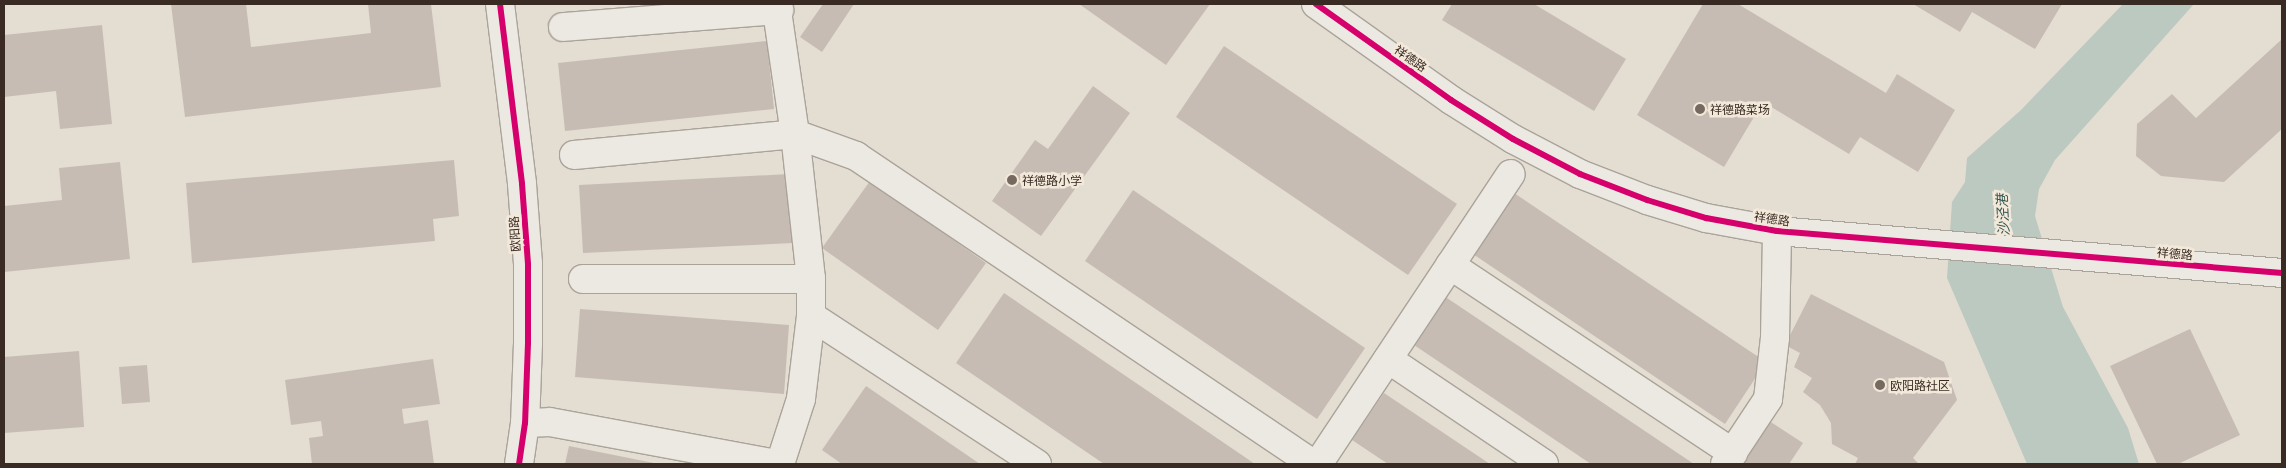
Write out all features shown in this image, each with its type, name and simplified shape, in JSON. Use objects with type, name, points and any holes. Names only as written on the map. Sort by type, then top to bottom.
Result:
[{"type":"street","name":"欧阳路","points":[[500,4],[522,184],[528,264],[525,423],[519,464]]},
{"type":"street","name":"祥德路","points":[[1316,4],[1451,100],[1513,139],[1580,174],[1647,200],[1706,218],[1777,231],[2282,273]]},
{"type":"street","points":[[563,27],[778,7],[795,134],[811,279],[812,316],[801,399],[780,464]]},
{"type":"street","points":[[574,154],[795,134],[856,156],[1313,464]]},
{"type":"street","points":[[1318,464],[1511,174]]},
{"type":"street","points":[[1450,265],[1729,459],[1768,399],[1774,338],[1777,231]]},
{"type":"street","points":[[583,279],[811,279]]},
{"type":"street","points":[[812,316],[1037,464]]},
{"type":"street","points":[[1388,359],[1544,464]]},
{"type":"street","points":[[525,423],[550,422],[776,464]]},
{"type":"water","name":"沙泾港","points":[[2123,4],[2194,4],[2055,160],[2039,189],[2035,216],[2063,307],[2128,428],[2139,464],[2027,464],[1947,278],[1952,202],[1965,182],[1967,158],[2021,110]]},
{"type":"building","points":[[171,4],[246,4],[251,47],[371,33],[368,4],[431,4],[441,87],[185,117]]},
{"type":"building","points":[[823,4],[854,4],[822,52],[800,37]]},
{"type":"building","points":[[1079,4],[1210,4],[1166,65]]},
{"type":"building","points":[[1452,4],[1534,4],[1626,59],[1594,111],[1442,20]]},
{"type":"building","points":[[1703,4],[1738,4],[1886,93],[1897,74],[1955,110],[1918,172],[1860,137],[1849,154],[1763,102],[1724,167],[1637,115]]},
{"type":"building","points":[[1913,4],[2062,4],[2035,49],[1972,12],[1960,32]]},
{"type":"building","points":[[102,25],[112,124],[60,129],[56,91],[4,97],[4,35]]},
{"type":"building","points":[[2282,39],[2282,129],[2224,182],[2161,176],[2136,156],[2137,124],[2172,94],[2196,118]]},
{"type":"building","points":[[767,41],[774,109],[565,131],[558,63]]},
{"type":"building","points":[[1224,46],[1457,204],[1408,275],[1176,117]]},
{"type":"building","points":[[1093,86],[1130,113],[1041,236],[992,201],[1035,140],[1048,149]]},
{"type":"building","points":[[454,160],[459,216],[433,219],[435,241],[192,263],[186,183]]},
{"type":"building","points":[[120,162],[130,259],[4,272],[4,206],[62,200],[59,168]]},
{"type":"building","points":[[789,174],[793,243],[583,253],[579,185]]},
{"type":"building","points":[[870,181],[986,263],[938,330],[822,248]]},
{"type":"building","points":[[1508,189],[1766,362],[1725,424],[1467,250]]},
{"type":"building","points":[[1133,190],[1365,348],[1317,419],[1085,261]]},
{"type":"building","points":[[1004,293],[1255,464],[1104,464],[956,363]]},
{"type":"building","name":"欧阳路社区","points":[[1811,294],[1944,362],[1957,400],[1913,458],[1919,464],[1855,464],[1858,458],[1832,444],[1831,423],[1820,405],[1803,392],[1812,378],[1794,367],[1800,353],[1785,345]]},
{"type":"building","points":[[1444,296],[1694,464],[1591,464],[1411,343]]},
{"type":"building","points":[[580,309],[789,325],[784,394],[575,377]]},
{"type":"building","points":[[2190,329],[2240,435],[2178,464],[2157,464],[2110,366]]},
{"type":"building","points":[[79,351],[84,427],[4,433],[4,357]]},
{"type":"building","points":[[433,359],[440,404],[402,409],[404,424],[428,420],[434,464],[312,464],[309,438],[323,436],[321,421],[291,425],[285,380]]},
{"type":"building","points":[[147,365],[150,402],[122,404],[119,367]]},
{"type":"building","points":[[866,386],[980,464],[842,464],[822,450]]},
{"type":"building","points":[[1384,393],[1490,464],[1388,464],[1352,440]]},
{"type":"building","points":[[1766,419],[1803,443],[1789,464],[1737,464]]},
{"type":"building","points":[[569,446],[654,463],[654,464],[565,464]]},
{"type":"cycle path","points":[[500,4],[522,184],[528,264],[525,423],[519,464]]},
{"type":"cycle path","points":[[1316,4],[1451,100],[1513,139],[1580,174],[1647,200],[1706,218],[1777,231],[2282,273]]},
{"type":"place","name":"祥德路菜场","points":[[1700,109]]},
{"type":"place","name":"祥德路小学","points":[[1012,180]]},
{"type":"place","name":"欧阳路社区","points":[[1880,385]]}]
